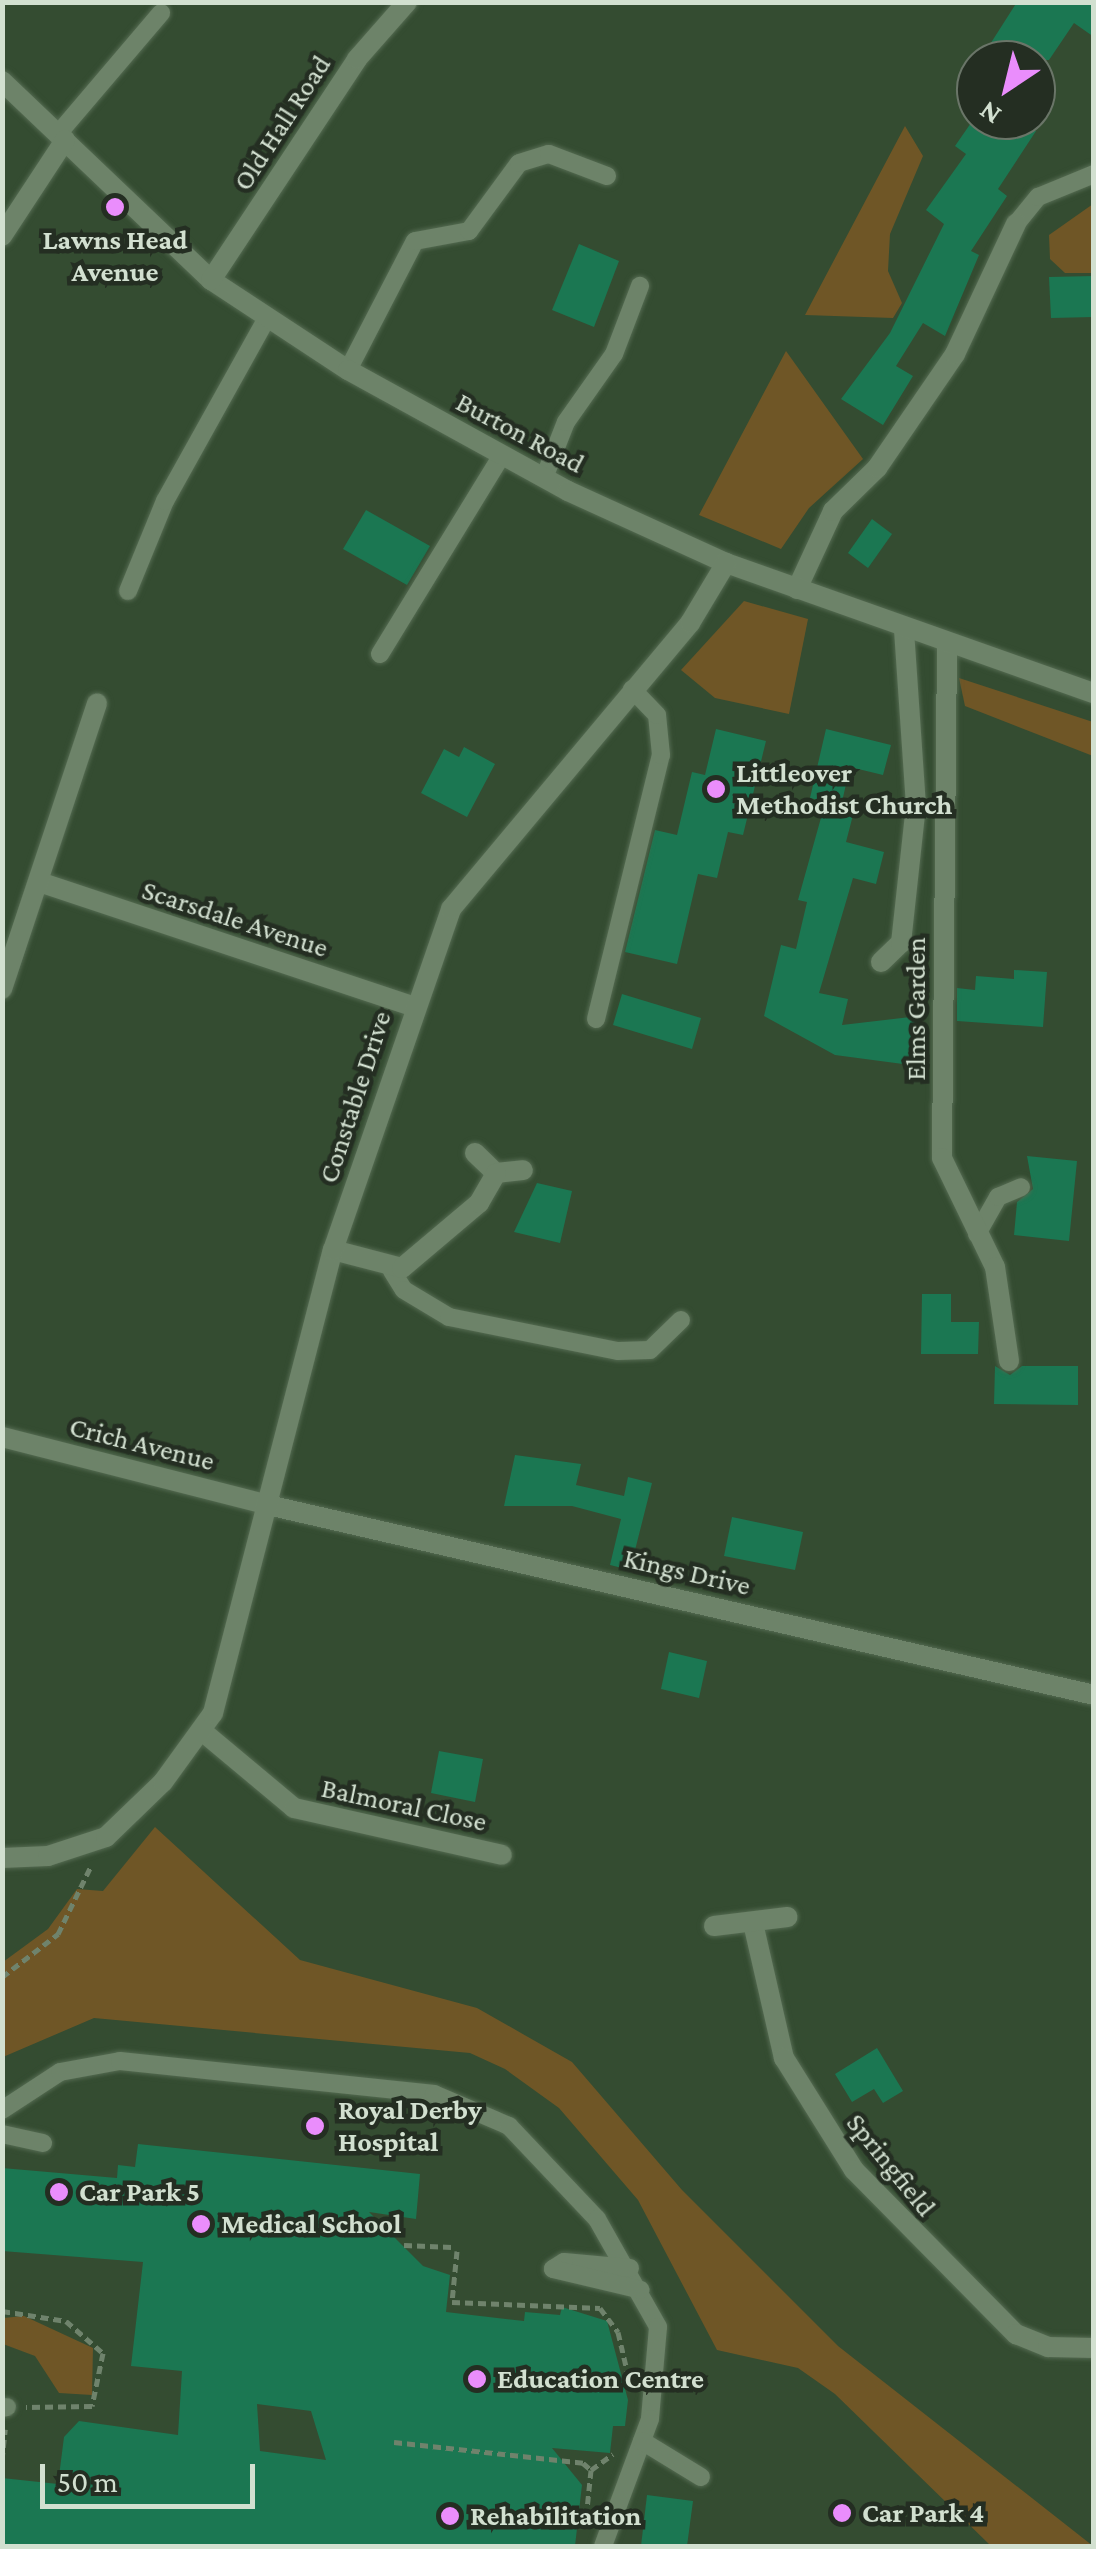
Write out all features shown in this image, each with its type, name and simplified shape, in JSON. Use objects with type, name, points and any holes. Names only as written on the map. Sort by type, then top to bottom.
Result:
[{"type":"street","name":"Old Hall Road","points":[[210,280],[357,59],[407,2]]},
{"type":"street","name":"Burton Road","points":[[2,80],[210,280],[348,370],[544,478],[726,563],[904,630],[1094,692]]},
{"type":"street","points":[[2,236],[62,137]]},
{"type":"street","points":[[797,589],[833,511],[877,468],[956,354],[1016,224]]},
{"type":"street","name":"Constable Drive","points":[[94,1843],[147,1801],[202,1731],[222,1692],[333,1250],[414,1007],[474,874],[632,690],[726,563]]},
{"type":"street","points":[[880,962],[901,943],[916,806],[904,630]]},
{"type":"street","name":"Elms Garden","points":[[947,644],[942,1158],[998,1277],[1009,1361]]},
{"type":"street","points":[[2,989],[97,703]]},
{"type":"street","name":"Scarsdale Avenue","points":[[39,882],[414,1007]]},
{"type":"street","points":[[475,1153],[496,1172],[523,1170]]},
{"type":"street","points":[[333,1250],[392,1271],[479,1203],[496,1172]]},
{"type":"street","name":"Crich Avenue","points":[[2,1436],[268,1505]]},
{"type":"street","name":"Kings Drive","points":[[268,1505],[1094,1695]]},
{"type":"street","name":"Balmoral Close","points":[[202,1731],[294,1808],[502,1855]]},
{"type":"street","points":[[2,1858],[94,1843]]},
{"type":"street","points":[[714,1926],[787,1917]]},
{"type":"street","name":"Springfield","points":[[752,1923],[784,2058],[854,2170],[1016,2334],[1048,2347],[1094,2348]]},
{"type":"lane","points":[[62,137],[161,13]]},
{"type":"lane","points":[[348,370],[415,241],[468,232],[519,163],[549,154],[607,176]]},
{"type":"lane","points":[[1016,224],[1038,197],[1094,174]]},
{"type":"lane","points":[[544,478],[566,422],[614,354],[640,286]]},
{"type":"lane","points":[[128,591],[165,501],[267,318]]},
{"type":"lane","points":[[380,654],[502,455]]},
{"type":"lane","points":[[596,1018],[661,755],[657,715],[632,690]]},
{"type":"lane","points":[[977,1234],[998,1197],[1021,1187]]},
{"type":"lane","points":[[392,1271],[404,1290],[449,1317],[618,1350],[650,1350],[681,1320]]},
{"type":"lane","points":[[2,2110],[60,2072],[120,2061],[456,2098],[523,2136],[630,2268],[662,2346],[642,2441],[603,2546]]},
{"type":"lane","points":[[2,2134],[43,2143]]},
{"type":"lane","points":[[630,2268],[553,2269],[641,2290]]},
{"type":"lane","points":[[642,2441],[701,2477]]},
{"type":"path","points":[[2,1977],[58,1934],[87,1890],[94,1843]]},
{"type":"path","points":[[404,2245],[455,2249],[452,2302],[600,2308],[618,2332],[632,2390]]},
{"type":"path","points":[[2,2311],[82,2329],[106,2369],[92,2406],[5,2408],[2,2460]]},
{"type":"path","points":[[394,2442],[591,2470]]},
{"type":"path","points":[[584,2531],[591,2470],[622,2442]]},
{"type":"shaded area","points":[[905,126],[923,156],[890,234],[888,271],[902,303],[893,318],[805,315]]},
{"type":"shaded area","points":[[1093,204],[1093,273],[1065,273],[1050,259],[1049,235]]},
{"type":"shaded area","points":[[786,351],[863,459],[809,508],[781,549],[699,515]]},
{"type":"shaded area","points":[[744,601],[808,619],[789,714],[715,698],[681,670]]},
{"type":"shaded area","points":[[959,678],[1093,722],[1093,756],[965,706]]},
{"type":"shaded area","points":[[155,1827],[300,1960],[477,2008],[572,2062],[682,2190],[838,2346],[1093,2546],[991,2546],[835,2394],[798,2368],[717,2350],[638,2200],[559,2108],[505,2069],[470,2053],[94,2018],[3,2057],[3,1962],[48,1929],[77,1889],[103,1891]]},
{"type":"shaded area","points":[[24,2316],[93,2348],[92,2395],[59,2393],[35,2356],[3,2344],[3,2318]]},
{"type":"building","points":[[1017,2],[1094,2],[1094,37],[1074,23],[1056,50],[1056,40],[993,40]]},
{"type":"building","points":[[959,140],[1030,140],[998,189],[1007,196],[971,251],[979,255],[945,336],[923,323],[896,366],[913,376],[883,425],[841,399],[890,333],[944,224],[926,210],[966,154],[955,146]]},
{"type":"building","points":[[579,244],[619,261],[594,327],[552,310]]},
{"type":"building","points":[[1094,276],[1094,317],[1051,318],[1049,277]]},
{"type":"building","points":[[366,510],[430,546],[407,585],[343,549]]},
{"type":"building","points":[[872,519],[892,534],[868,568],[848,553]]},
{"type":"building","points":[[716,729],[766,741],[743,835],[728,832],[717,878],[698,874],[677,964],[625,952],[655,830],[677,835],[692,772],[705,775]]},
{"type":"building","points":[[826,729],[891,745],[883,775],[850,767],[841,806],[810,798]]},
{"type":"building","points":[[464,747],[495,764],[467,817],[421,793],[444,749],[459,757]]},
{"type":"building","points":[[824,807],[853,815],[846,842],[884,852],[876,884],[853,878],[819,993],[848,999],[842,1025],[919,1016],[918,1066],[835,1055],[764,1016],[781,945],[796,949],[807,902],[798,900]]},
{"type":"building","points":[[1014,970],[1047,972],[1043,1027],[957,1021],[957,988],[975,990],[976,976],[1014,979]]},
{"type":"building","points":[[622,994],[701,1018],[692,1049],[613,1025]]},
{"type":"building","points":[[1027,1156],[1077,1161],[1069,1241],[1014,1235],[1017,1202],[1033,1189]]},
{"type":"building","points":[[537,1183],[572,1191],[560,1243],[514,1232]]},
{"type":"building","points":[[922,1294],[951,1294],[951,1322],[979,1322],[978,1354],[921,1354]]},
{"type":"building","points":[[995,1366],[1010,1375],[1022,1366],[1078,1366],[1078,1405],[994,1404]]},
{"type":"building","points":[[515,1455],[581,1464],[576,1485],[624,1496],[628,1477],[652,1483],[630,1570],[610,1565],[621,1519],[572,1506],[504,1506]]},
{"type":"building","points":[[732,1517],[803,1532],[795,1570],[724,1556]]},
{"type":"building","points":[[669,1652],[707,1661],[699,1698],[661,1689]]},
{"type":"building","points":[[439,1751],[483,1759],[475,1802],[431,1793]]},
{"type":"building","points":[[877,2048],[903,2091],[883,2103],[874,2089],[852,2102],[835,2074]]},
{"type":"building","points":[[138,2144],[420,2174],[416,2219],[369,2212],[423,2266],[450,2275],[446,2312],[524,2321],[525,2312],[560,2315],[562,2307],[607,2321],[628,2400],[625,2426],[613,2426],[610,2453],[552,2448],[582,2485],[575,2546],[2,2546],[2,2478],[58,2484],[64,2437],[79,2421],[178,2435],[182,2371],[131,2366],[143,2262],[2,2251],[2,2168],[117,2178],[118,2165],[135,2167]],"holes":[[[257,2404],[311,2411],[326,2460],[260,2451]]]},
{"type":"building","points":[[647,2495],[693,2501],[687,2546],[641,2546]]},
{"type":"place","name":"Lawns Head Avenue","points":[[115,207]]},
{"type":"place","name":"Littleover Methodist Church","points":[[716,789]]},
{"type":"place","name":"Royal Derby Hospital","points":[[315,2126]]},
{"type":"place","name":"Car Park 5","points":[[59,2192]]},
{"type":"place","name":"Medical School","points":[[201,2224]]},
{"type":"place","name":"Education Centre","points":[[477,2379]]},
{"type":"place","name":"Car Park 4","points":[[842,2513]]},
{"type":"place","name":"Rehabilitation","points":[[450,2516]]}]
